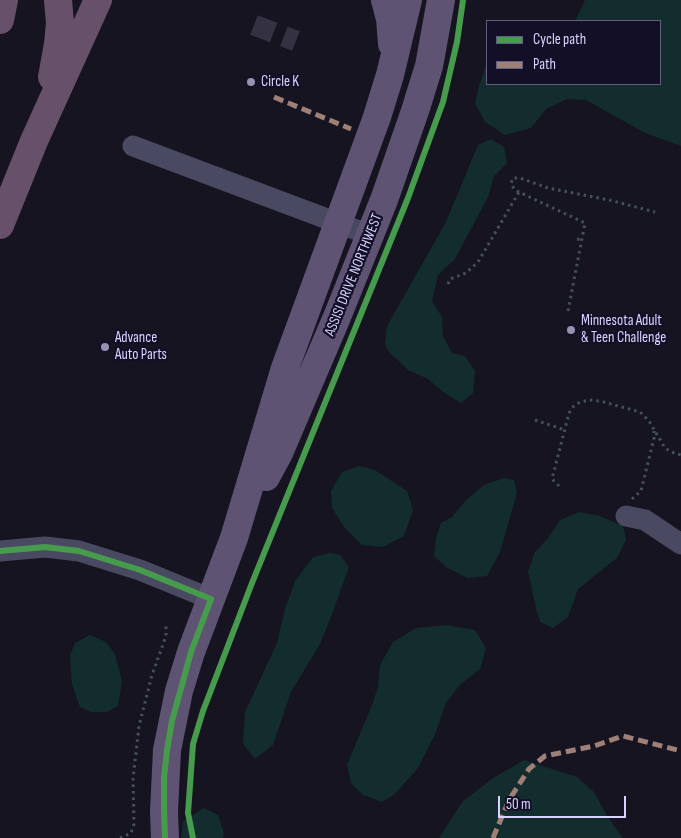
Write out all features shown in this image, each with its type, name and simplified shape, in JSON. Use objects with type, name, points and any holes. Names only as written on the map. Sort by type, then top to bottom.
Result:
[{"type":"highway","points":[[0,20],[4,0]]},
{"type":"highway","points":[[34,141],[54,71],[60,23],[58,0]]},
{"type":"highway","points":[[0,225],[34,141],[98,0]]},
{"type":"main road","points":[[385,0],[392,38],[390,75]]},
{"type":"main road","name":"ASSISI DRIVE NORTHWEST","points":[[165,838],[164,778],[172,721],[191,652],[234,538],[285,368],[371,134],[390,75],[408,0]]},
{"type":"main road","name":"ASSISI DRIVE NORTHWEST","points":[[234,538],[278,453],[338,317],[370,235],[423,86],[441,0]]},
{"type":"street","points":[[133,146],[339,225],[370,235]]},
{"type":"street","points":[[627,509],[681,544]]},
{"type":"street","points":[[0,551],[46,547],[80,551],[140,570],[211,599]]},
{"type":"path","points":[[568,311],[585,223],[514,189],[511,183],[513,178],[520,178],[548,188],[609,200],[654,212]]},
{"type":"path","points":[[448,284],[450,279],[466,273],[478,262],[519,192]]},
{"type":"path","points":[[577,239],[582,240]]},
{"type":"path","points":[[559,486],[552,479],[569,413],[573,406],[580,402],[589,400],[600,401],[640,412],[649,421],[665,448],[681,455]]},
{"type":"path","points":[[535,420],[565,430]]},
{"type":"path","points":[[627,509],[641,491],[654,438],[654,430]]},
{"type":"path","points":[[120,838],[131,833],[134,824],[133,779],[139,726],[152,675],[166,636],[166,623]]},
{"type":"green space","points":[[585,0],[681,0],[681,146],[645,133],[586,100],[567,99],[546,109],[531,128],[505,135],[485,122],[475,103],[486,65],[486,85],[661,85],[661,20],[575,20]]},
{"type":"green space","points":[[491,139],[504,147],[507,163],[494,176],[488,197],[455,259],[438,275],[432,301],[442,317],[443,336],[452,353],[465,356],[475,371],[473,393],[461,403],[443,392],[428,379],[408,370],[388,351],[385,344],[387,326],[446,222],[478,145]]},
{"type":"green space","points":[[359,466],[375,470],[407,491],[413,510],[404,536],[383,547],[362,545],[344,527],[332,508],[331,491],[342,472]]},
{"type":"green space","points":[[504,478],[514,480],[517,493],[500,552],[487,576],[467,578],[446,567],[434,556],[436,537],[441,523],[452,517],[466,500],[484,485]]},
{"type":"green space","points":[[579,512],[600,516],[623,526],[626,540],[617,558],[578,589],[568,617],[553,628],[540,622],[528,571],[535,552],[548,538],[560,520]]},
{"type":"green space","points":[[330,553],[340,555],[349,567],[332,614],[320,644],[291,692],[273,745],[255,759],[243,744],[245,712],[277,643],[285,609],[295,581],[313,557]]},
{"type":"green space","points":[[446,625],[475,630],[486,648],[480,669],[459,686],[446,703],[435,734],[418,768],[394,795],[382,802],[363,795],[351,783],[347,765],[378,687],[380,665],[393,642],[416,628]]},
{"type":"green space","points":[[90,635],[106,642],[115,654],[122,681],[118,706],[107,712],[91,712],[80,707],[72,684],[70,655],[75,643]]},
{"type":"green space","points":[[524,760],[577,777],[594,792],[607,816],[623,838],[439,838],[462,802],[493,778]]},
{"type":"green space","points":[[204,808],[218,815],[224,833],[223,838],[181,838],[183,821]]},
{"type":"tunnel","points":[[254,25],[296,41]]},
{"type":"marked path","points":[[274,97],[351,129]]},
{"type":"marked path","points":[[493,838],[509,800],[529,769],[545,756],[594,746],[623,736],[681,751]]},
{"type":"cycle path","points":[[193,838],[188,813],[193,744],[203,711],[252,583],[408,198],[443,102],[457,42],[463,0]]},
{"type":"cycle path","points":[[0,551],[45,547],[79,551],[140,570],[211,599],[191,652],[172,721],[164,778],[165,838]]},
{"type":"place","name":"Circle K","points":[[251,82]]},
{"type":"place","name":"Minnesota Adult & Teen Challenge","points":[[571,330]]},
{"type":"place","name":"Advance Auto Parts","points":[[105,347]]}]
